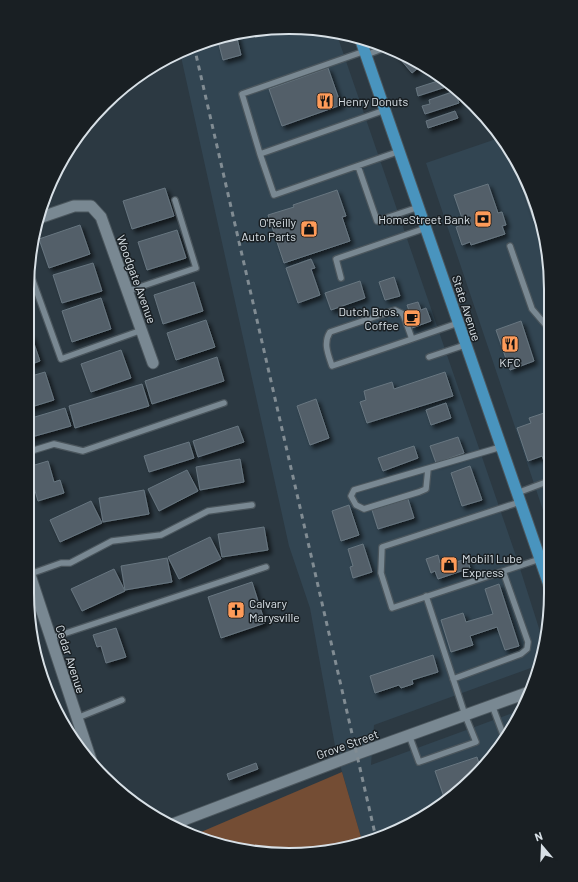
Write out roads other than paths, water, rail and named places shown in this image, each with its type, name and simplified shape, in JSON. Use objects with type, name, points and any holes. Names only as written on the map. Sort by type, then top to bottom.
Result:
[{"type":"main road","name":"State Avenue","points":[[364,46],[465,345],[544,571]]},
{"type":"street","name":"Woodgate Avenue","points":[[45,216],[74,206],[91,206],[101,217],[153,363]]},
{"type":"street","name":"Cedar Avenue","points":[[34,585],[87,748]]},
{"type":"street","name":"Grove Street","points":[[177,822],[409,735],[524,694]]},
{"type":"lane","points":[[377,50],[242,94],[274,195],[400,151]]},
{"type":"lane","points":[[260,154],[385,110]]},
{"type":"lane","points":[[358,166],[377,221],[419,207]]},
{"type":"lane","points":[[128,291],[196,268],[174,200]]},
{"type":"lane","points":[[341,278],[336,258],[426,228]]},
{"type":"lane","points":[[510,246],[532,309],[544,323]]},
{"type":"lane","points":[[34,285],[61,359],[142,330]]},
{"type":"lane","points":[[412,339],[403,314],[395,310],[330,332],[326,338],[326,348],[332,366],[412,339],[458,323]]},
{"type":"lane","points":[[429,357],[465,345]]},
{"type":"lane","points":[[34,450],[54,444],[83,451],[224,403]]},
{"type":"lane","points":[[428,469],[426,489],[418,492],[364,509],[356,505],[351,496],[354,490],[368,485],[501,447]]},
{"type":"lane","points":[[540,559],[392,608],[381,573],[382,547],[518,497],[544,484]]},
{"type":"lane","points":[[34,569],[61,563],[70,563],[112,541],[162,534],[208,511],[252,505]]},
{"type":"lane","points":[[51,638],[266,567]]},
{"type":"lane","points":[[454,679],[521,654],[527,650],[528,642],[503,571]]},
{"type":"lane","points":[[409,735],[419,762],[476,742],[465,715],[426,596]]},
{"type":"lane","points":[[77,718],[122,700]]},
{"type":"lane","points":[[492,705],[502,733]]},
{"type":"railway","points":[[195,52],[375,833]]},
{"type":"place","name":"Henry Donuts","points":[[325,101]]},
{"type":"place","name":"HomeStreet Bank","points":[[483,219]]},
{"type":"place","name":"O'Reilly Auto Parts","points":[[309,229]]},
{"type":"place","name":"Dutch Bros. Coffee","points":[[412,318]]},
{"type":"place","name":"KFC","points":[[510,344]]},
{"type":"place","name":"Mobil1 Lube Express","points":[[449,565]]},
{"type":"place","name":"Calvary Marysville","points":[[236,610]]}]
